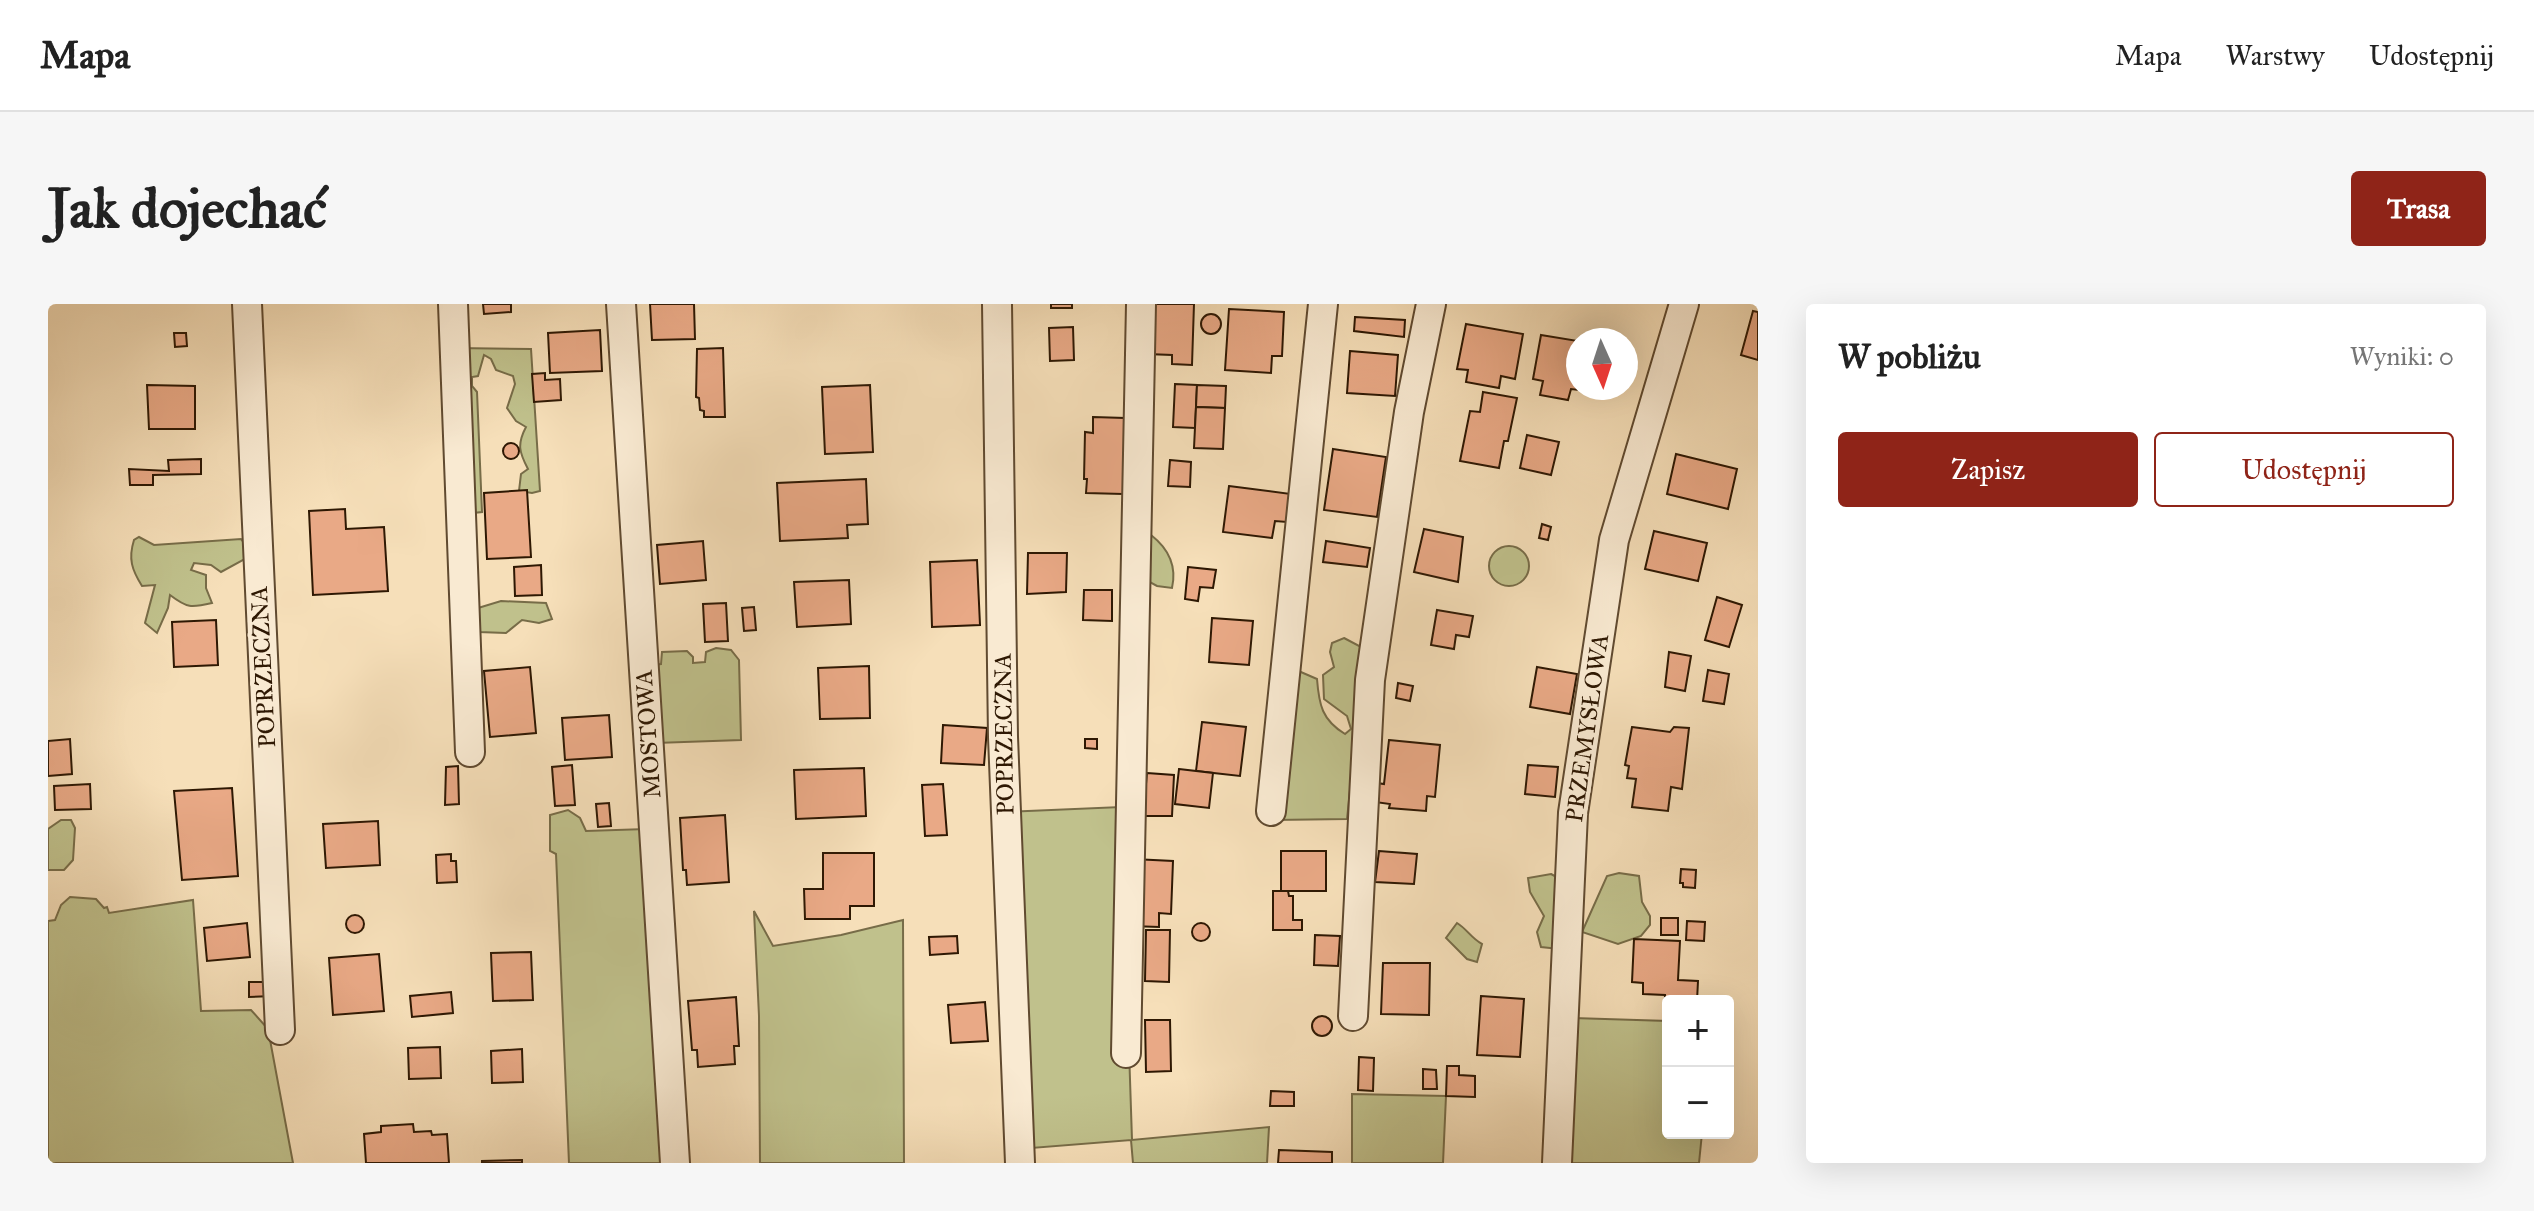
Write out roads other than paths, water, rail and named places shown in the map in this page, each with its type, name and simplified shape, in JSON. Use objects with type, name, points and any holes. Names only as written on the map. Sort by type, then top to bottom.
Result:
[{"type":"street","name":"POPRZECZNA","points":[[247,304],[280,1030]]},
{"type":"street","points":[[453,304],[470,752]]},
{"type":"street","name":"MOSTOWA","points":[[621,304],[636,571],[677,1153],[675,1163]]},
{"type":"street","name":"POPRZECZNA","points":[[997,304],[1003,737],[1020,1163]]},
{"type":"street","points":[[1126,1053],[1141,304]]},
{"type":"street","points":[[1271,811],[1323,304]]},
{"type":"street","points":[[1353,1016],[1370,680],[1409,412],[1431,304]]},
{"type":"street","name":"PRZEMYSŁOWA","points":[[1557,1163],[1575,797],[1614,540],[1684,304]]}]
